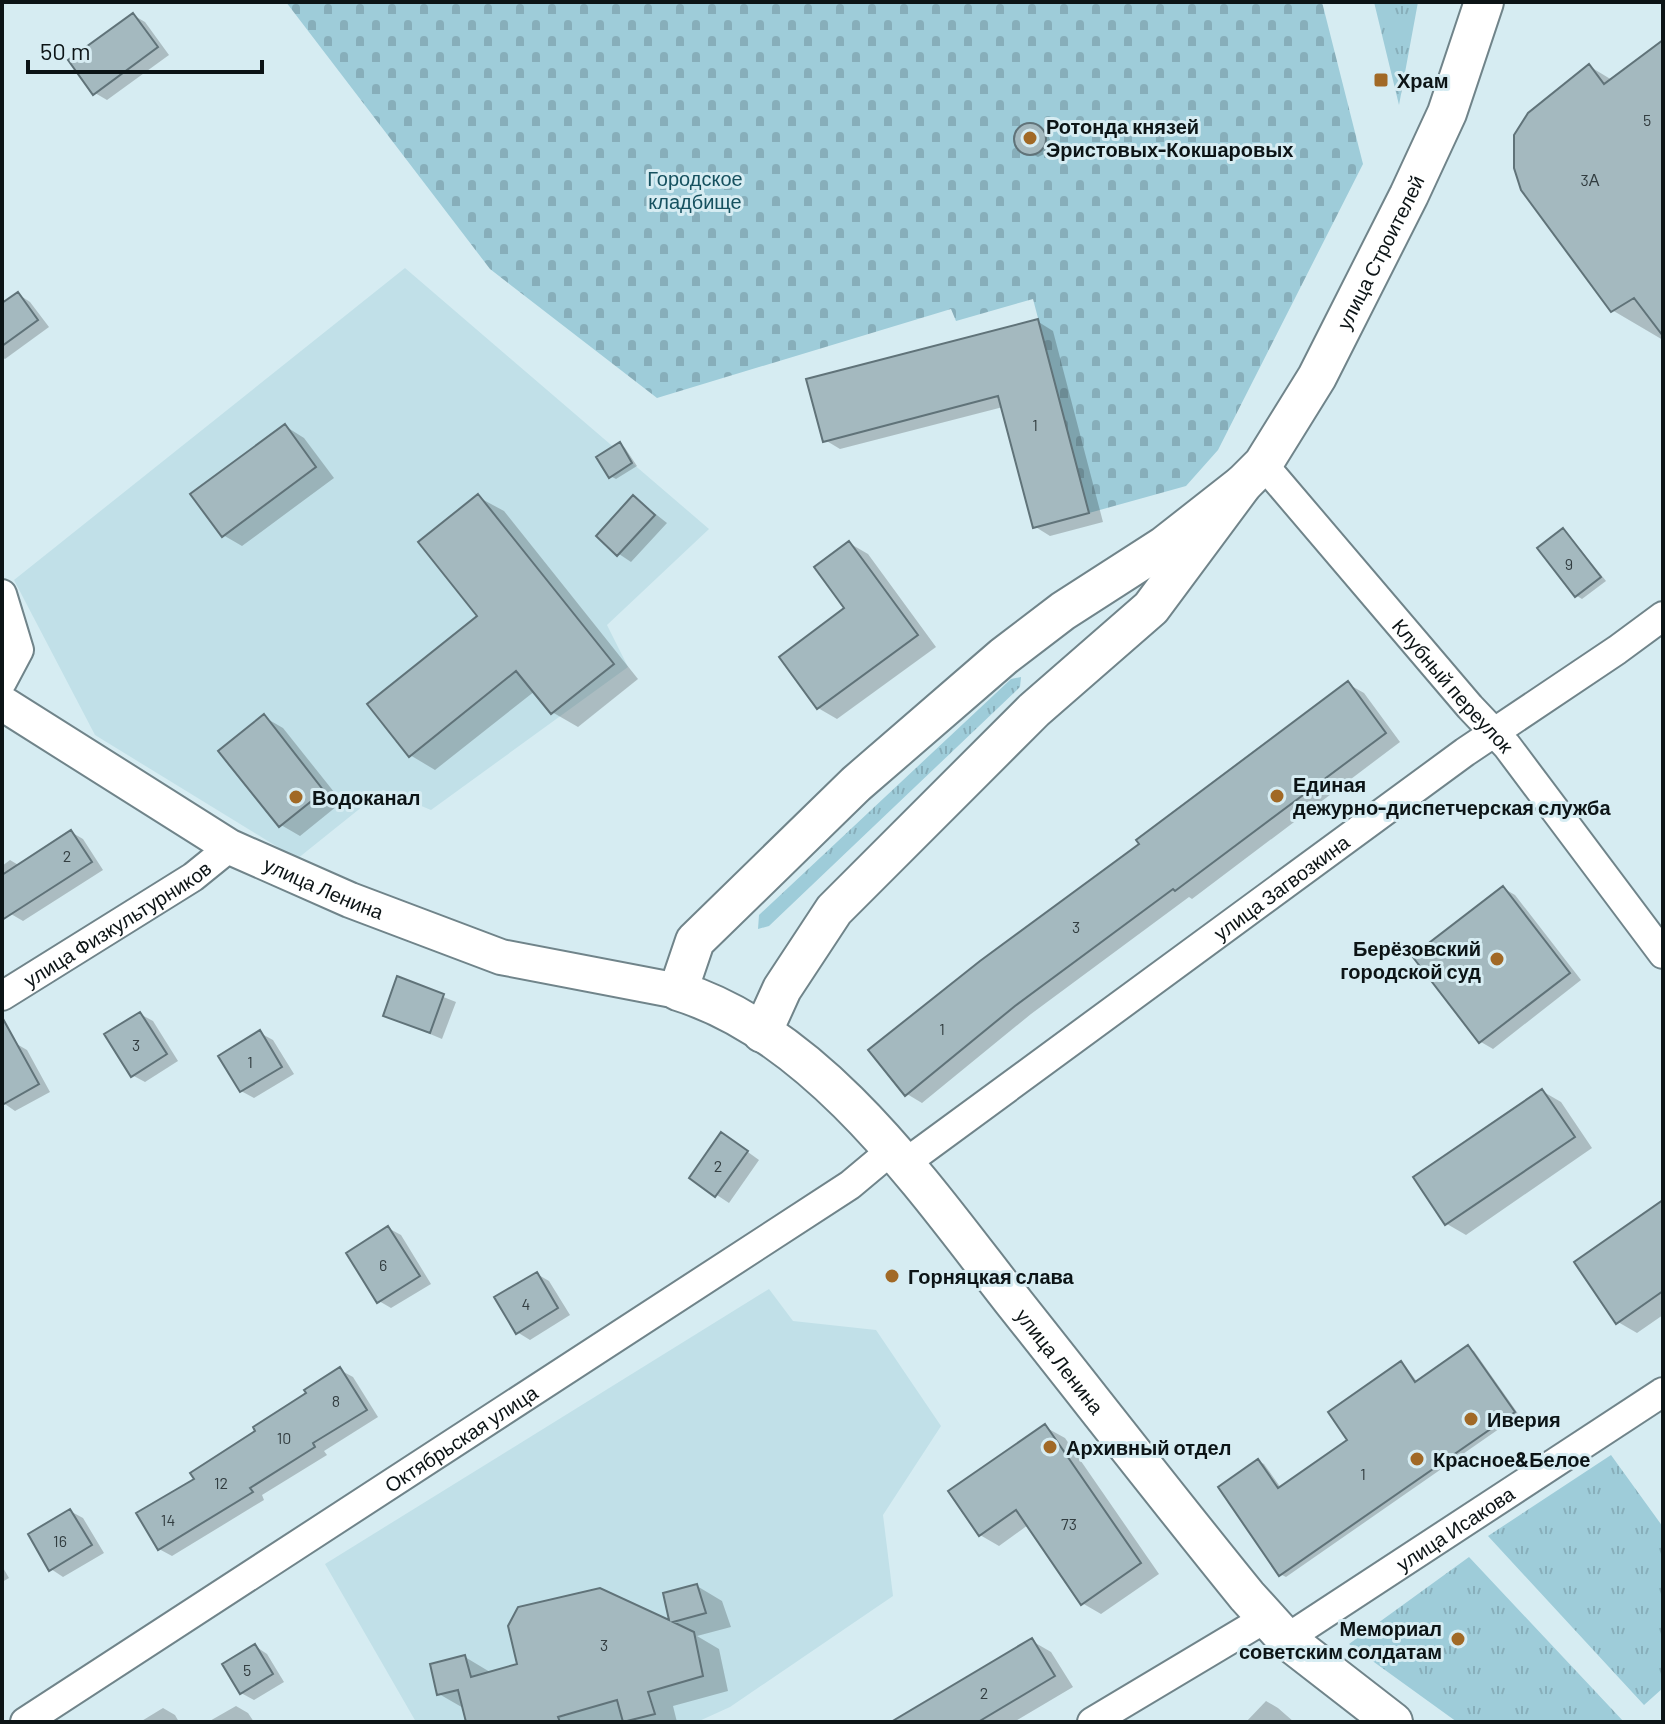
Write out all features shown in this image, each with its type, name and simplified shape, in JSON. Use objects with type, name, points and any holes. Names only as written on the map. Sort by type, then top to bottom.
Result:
[{"type":"main road","name":"улица Строителей","points":[[762,1033],[782,989],[834,910],[1034,710],[1151,608],[1253,474],[1317,377],[1409,195],[1447,113],[1484,2]]},
{"type":"main road","points":[[678,991],[695,941],[856,784],[1004,656],[1063,611],[1164,546],[1253,474]]},
{"type":"main road","points":[[1004,656],[1033,659],[1043,675],[1034,710]]},
{"type":"main road","name":"улица Ленина","points":[[678,991],[708,1000],[762,1033],[819,1074],[899,1157],[1196,1533],[1276,1628],[1393,1722]]},
{"type":"street","name":"Клубный переулок","points":[[1253,474],[1494,732],[1546,796],[1663,954]]},
{"type":"street","points":[[2,594],[19,650],[2,682]]},
{"type":"street","name":"улица Загвозкина","points":[[899,1157],[1494,732],[1663,616]]},
{"type":"street","name":"улица Ленина","points":[[2,703],[230,847],[350,900],[501,957],[678,991]]},
{"type":"street","name":"улица Физкультурников","points":[[2,996],[193,877],[230,847]]},
{"type":"street","name":"Октябрьская улица","points":[[25,1722],[850,1185],[899,1157]]},
{"type":"street","name":"улица Исакова","points":[[1092,1722],[1276,1628],[1663,1392]]},
{"type":"shaded area","points":[[405,268],[709,529],[607,625],[628,667],[431,810],[383,790],[297,859],[95,735],[14,580]]},
{"type":"shaded area","points":[[769,1289],[793,1321],[876,1330],[941,1426],[883,1515],[893,1596],[730,1707],[697,1722],[416,1722],[325,1564]]},
{"type":"green space","name":"Городское кладбище","points":[[286,2],[1322,2],[1363,164],[1218,450],[1186,486],[1089,513],[1033,299],[956,321],[951,309],[657,398],[490,269]]},
{"type":"green space","points":[[1374,2],[1418,2],[1399,105]]},
{"type":"green space","points":[[1021,677],[1020,687],[769,926],[758,929],[759,915],[1011,679]]},
{"type":"green space","points":[[1611,1455],[1663,1527],[1663,1688],[1644,1705],[1488,1536]]},
{"type":"green space","points":[[1469,1557],[1624,1722],[1457,1722],[1349,1644]]},
{"type":"building","points":[[133,13],[158,47],[93,95],[68,60]]},
{"type":"building","points":[[1663,40],[1663,336],[1634,298],[1611,312],[1521,190],[1514,168],[1514,135],[1528,113],[1589,64],[1604,84]]},
{"type":"building","name":"Ротонда князей Эристовых-Кокшаровых","points":[[1030,123],[1041,128],[1046,139],[1041,150],[1030,155],[1019,150],[1014,139],[1019,128]]},
{"type":"building","points":[[18,292],[38,320],[2,346],[2,303]]},
{"type":"building","points":[[1038,319],[1089,513],[1033,528],[998,396],[823,442],[806,379]]},
{"type":"building","points":[[285,424],[316,467],[222,537],[190,494]]},
{"type":"building","points":[[620,442],[632,463],[609,478],[596,457]]},
{"type":"building","points":[[478,494],[614,664],[551,714],[516,671],[409,757],[367,704],[477,616],[418,542]]},
{"type":"building","points":[[633,495],[655,515],[617,556],[596,536]]},
{"type":"building","points":[[1563,528],[1601,577],[1575,597],[1537,548]]},
{"type":"building","points":[[849,541],[918,635],[817,709],[779,657],[844,608],[814,567]]},
{"type":"building","points":[[1348,681],[1386,733],[1015,1006],[905,1096],[868,1050],[980,961],[1139,844],[1136,840]]},
{"type":"building","points":[[264,714],[324,791],[279,827],[218,751]]},
{"type":"building","points":[[71,830],[92,862],[2,920],[2,875]]},
{"type":"building","points":[[1503,886],[1570,973],[1479,1043],[1412,956]]},
{"type":"building","points":[[397,976],[444,994],[430,1033],[383,1016]]},
{"type":"building","points":[[140,1012],[167,1054],[131,1077],[104,1034]]},
{"type":"building","points":[[2,1017],[39,1084],[2,1105]]},
{"type":"building","points":[[260,1030],[282,1067],[240,1092],[218,1056]]},
{"type":"building","points":[[1542,1089],[1575,1137],[1445,1225],[1413,1177]]},
{"type":"building","points":[[721,1132],[748,1151],[715,1197],[689,1178]]},
{"type":"building","points":[[1663,1200],[1663,1291],[1616,1324],[1574,1262]]},
{"type":"building","points":[[388,1226],[420,1276],[377,1303],[346,1253]]},
{"type":"building","points":[[537,1272],[558,1308],[516,1334],[494,1297]]},
{"type":"building","points":[[1468,1345],[1515,1412],[1279,1576],[1218,1487],[1258,1459],[1278,1488],[1347,1440],[1328,1412],[1401,1361],[1415,1382]]},
{"type":"building","points":[[340,1367],[367,1410],[313,1443],[315,1447],[250,1488],[253,1492],[158,1550],[136,1513],[194,1479],[190,1473],[255,1431],[253,1427]]},
{"type":"building","points":[[1045,1424],[1141,1563],[1081,1605],[1016,1510],[979,1536],[948,1491]]},
{"type":"building","points":[[70,1509],[92,1545],[49,1571],[28,1534]]},
{"type":"building","points":[[697,1584],[706,1613],[673,1622],[694,1632],[703,1676],[648,1692],[655,1714],[623,1722],[617,1700],[558,1717],[560,1722],[466,1722],[458,1690],[437,1695],[430,1664],[465,1655],[471,1677],[517,1664],[508,1626],[518,1607],[600,1588],[669,1620],[663,1593]]},
{"type":"building","points":[[1032,1638],[1055,1676],[978,1722],[891,1722]]},
{"type":"building","points":[[255,1644],[273,1674],[240,1694],[222,1664]]},
{"type":"place","name":"Храм","points":[[1381,80]]},
{"type":"place","name":"Ротонда князей Эристовых-Кокшаровых","points":[[1030,138]]},
{"type":"place","name":"Единая дежурно-диспетчерская служба","points":[[1277,796]]},
{"type":"place","name":"Водоканал","points":[[296,797]]},
{"type":"place","name":"Берёзовский городской суд","points":[[1497,959]]},
{"type":"place","name":"Горняцкая слава","points":[[892,1276]]},
{"type":"place","name":"Иверия","points":[[1471,1419]]},
{"type":"place","name":"Архивный отдел","points":[[1050,1447]]},
{"type":"place","name":"Красное&Белое","points":[[1417,1459]]},
{"type":"place","name":"Мемориал советским солдатам","points":[[1458,1639]]}]
